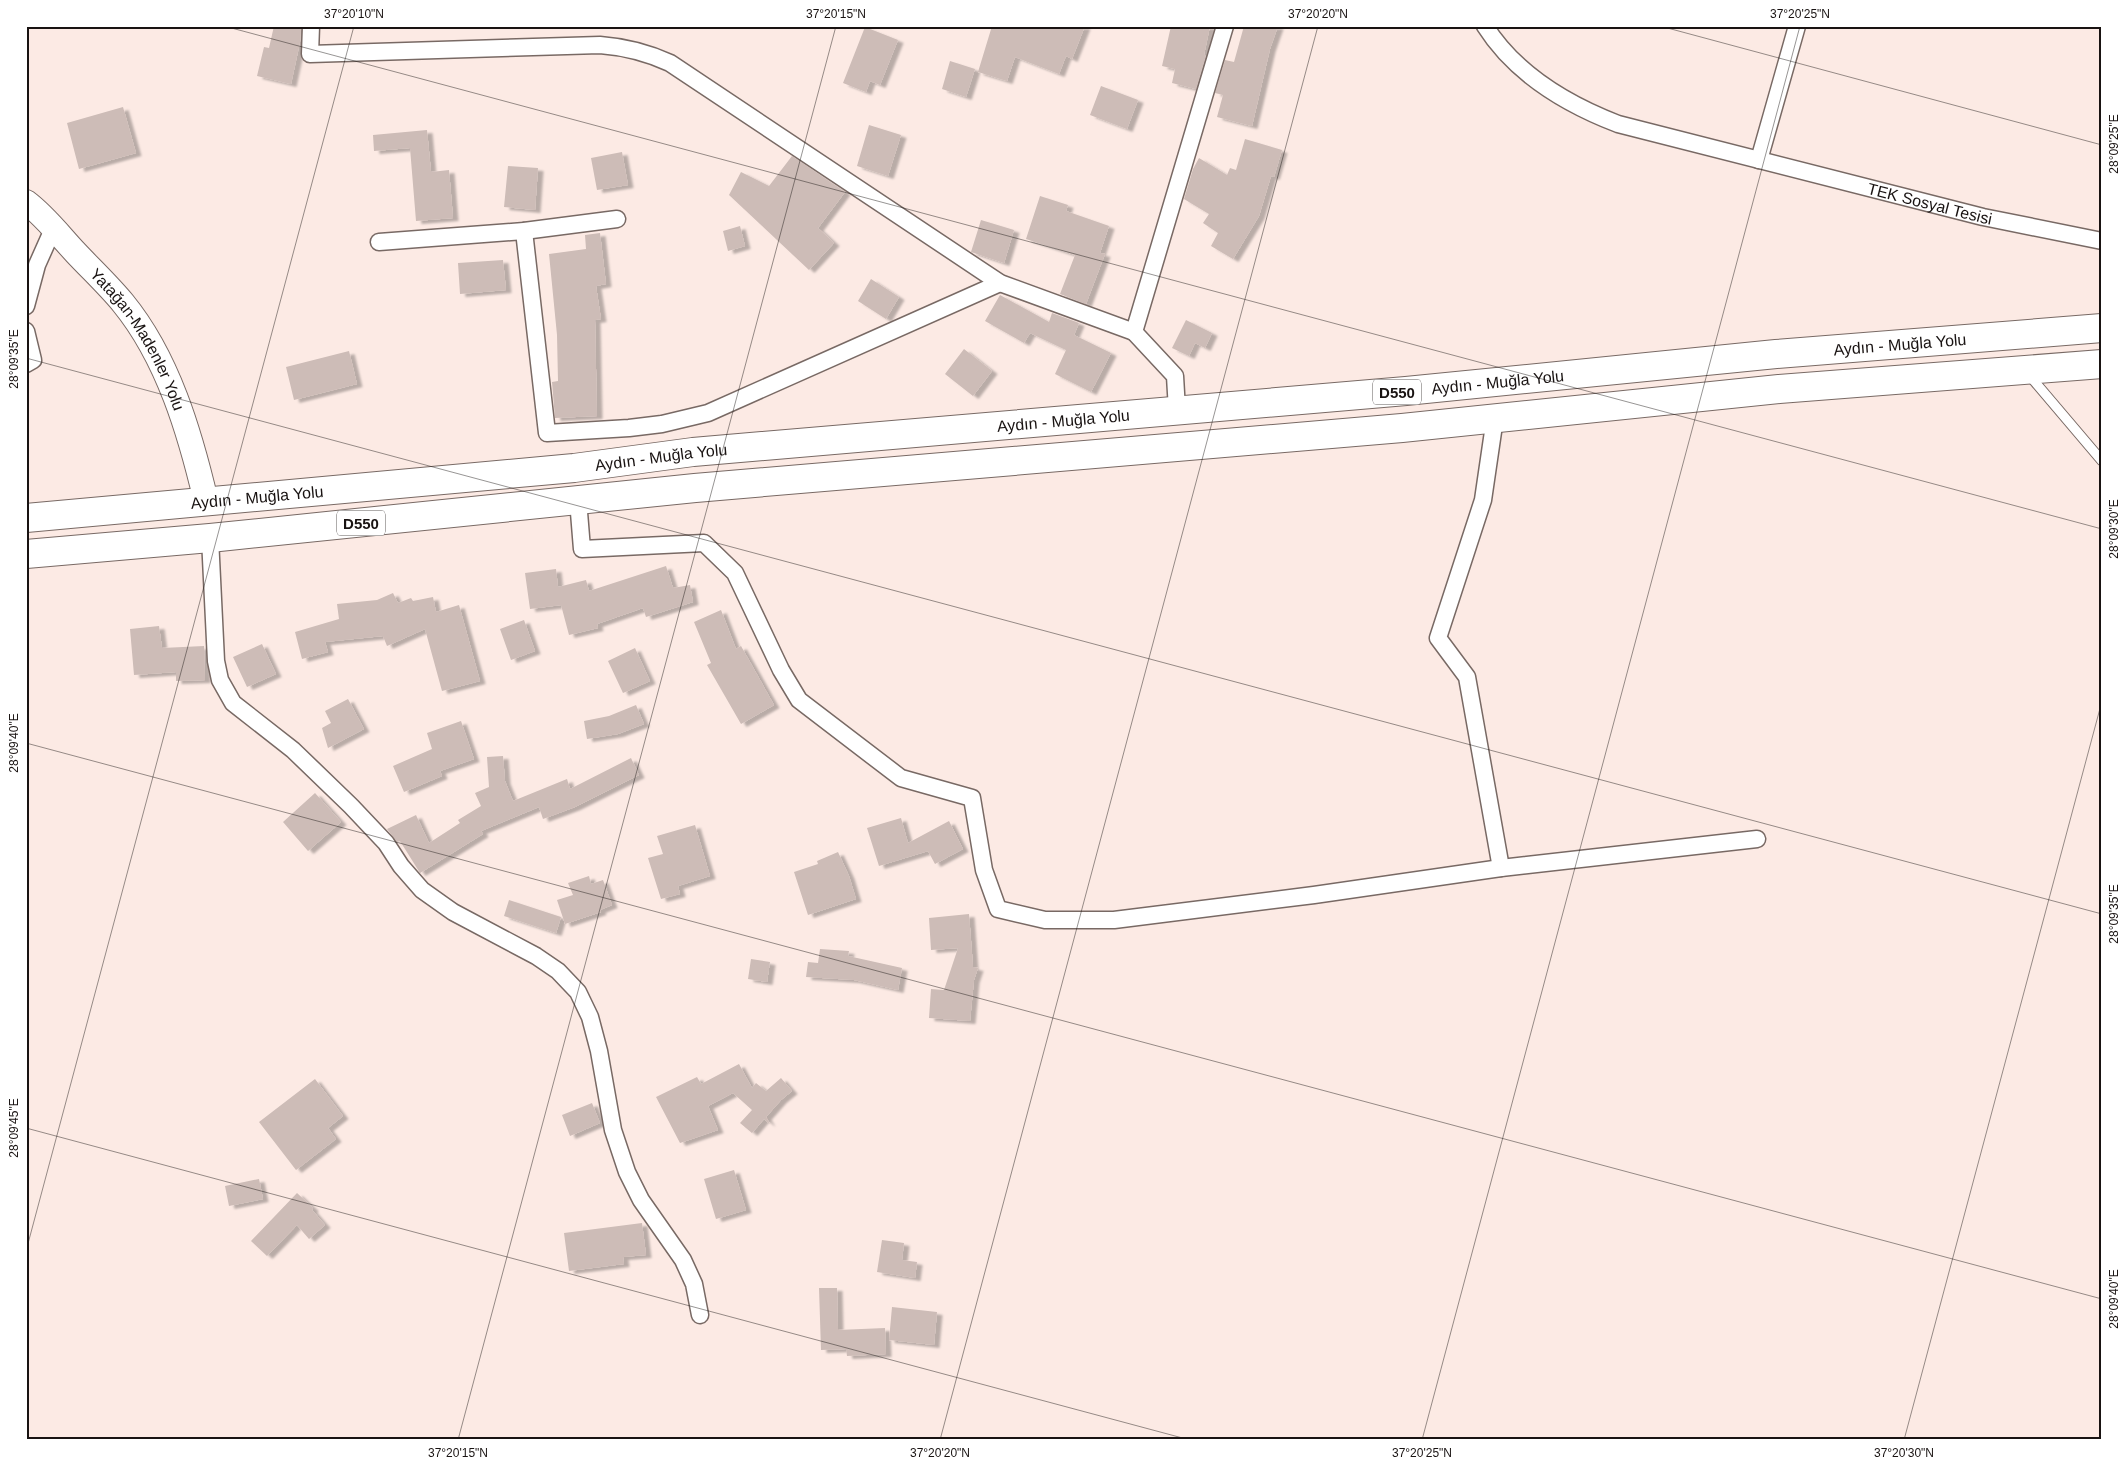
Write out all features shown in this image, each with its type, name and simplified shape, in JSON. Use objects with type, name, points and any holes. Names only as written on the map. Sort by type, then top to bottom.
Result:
[{"type":"highway","name":"Aydın - Muğla Yolu","points":[[26,518],[574,468],[693,452],[1406,391],[1776,354],[2102,328]]},
{"type":"highway","name":"Aydın - Muğla Yolu","points":[[26,554],[210,538],[695,488],[1402,428],[1779,389],[2102,364]]},
{"type":"highway","points":[[206,501],[210,538]]},
{"type":"street","points":[[311,26],[310,54],[600,45],[626,47],[646,52],[678,69],[1000,283],[1134,332],[1175,376],[1177,410]]},
{"type":"street","points":[[1134,332],[1225,26]]},
{"type":"street","name":"TEK Sosyal Tesisi","points":[[1485,26],[1519,65],[1548,90],[1585,111],[1618,124],[1983,217],[2102,240]]},
{"type":"street","points":[[1759,160],[1797,26]]},
{"type":"street","name":"Yatağan-Madenler Yolu","points":[[26,202],[123,303],[154,353],[172,391],[192,446],[206,501]]},
{"type":"street","points":[[379,242],[524,231],[618,219]]},
{"type":"street","points":[[26,306],[37,265],[53,229]]},
{"type":"street","points":[[524,231],[547,432],[630,428],[662,424],[708,413],[1000,283]]},
{"type":"street","points":[[26,332],[33,360],[26,364]]},
{"type":"street","points":[[1494,418],[1483,500],[1438,638],[1467,677],[1502,868]]},
{"type":"street","points":[[578,500],[582,549],[704,543],[735,573],[782,670],[799,700],[901,778],[972,798],[984,870],[998,909],[1045,920],[1114,920],[1314,895],[1502,868],[1757,838]]},
{"type":"street","points":[[210,538],[216,661],[220,680],[233,703],[293,750],[351,806],[386,843],[401,866],[422,890],[453,912],[536,956],[558,971],[578,992],[590,1017],[599,1051],[613,1130],[627,1172],[641,1200],[683,1260],[694,1284],[700,1315]]},
{"type":"lane","points":[[2026,371],[2102,461]]},
{"type":"building","points":[[274,26],[301,26],[300,42],[291,84],[257,76],[264,47],[269,48]]},
{"type":"building","points":[[992,26],[1085,26],[1072,59],[1066,56],[1059,74],[1015,57],[1007,81],[978,72]]},
{"type":"building","points":[[1171,26],[1210,26],[1204,55],[1206,55],[1196,89],[1172,83],[1175,69],[1162,66]]},
{"type":"building","points":[[1244,26],[1278,26],[1270,49],[1252,126],[1217,117],[1223,95],[1215,93],[1225,60],[1234,62]]},
{"type":"building","points":[[865,27],[898,40],[880,85],[870,81],[866,92],[843,83]]},
{"type":"building","points":[[950,61],[975,69],[966,97],[942,89]]},
{"type":"building","points":[[1101,86],[1138,100],[1127,129],[1090,115]]},
{"type":"building","points":[[123,107],[136,153],[79,169],[67,123]]},
{"type":"building","points":[[869,125],[901,135],[888,176],[857,166]]},
{"type":"building","points":[[427,130],[431,172],[449,170],[453,218],[416,221],[410,148],[374,151],[373,135]]},
{"type":"building","points":[[1245,139],[1282,150],[1274,177],[1271,176],[1259,216],[1233,259],[1211,246],[1218,233],[1203,223],[1209,214],[1184,199],[1193,169],[1199,158],[1227,175],[1230,168],[1236,170]]},
{"type":"building","points":[[622,152],[628,185],[597,190],[591,158]]},
{"type":"building","points":[[792,156],[845,192],[818,228],[834,243],[809,270],[729,195],[741,172],[769,186]]},
{"type":"building","points":[[508,166],[538,168],[535,210],[504,207]]},
{"type":"building","points":[[1040,196],[1068,205],[1066,211],[1109,226],[1100,253],[1105,254],[1086,304],[1060,294],[1075,255],[1026,239]]},
{"type":"building","points":[[981,220],[1014,230],[1004,263],[971,252]]},
{"type":"building","points":[[740,226],[745,246],[728,251],[723,231]]},
{"type":"building","points":[[600,233],[606,284],[596,286],[601,319],[595,320],[597,416],[555,418],[552,382],[558,381],[557,335],[549,254],[586,249],[585,235]]},
{"type":"building","points":[[503,260],[506,290],[460,294],[458,263]]},
{"type":"building","points":[[871,279],[899,297],[886,319],[858,301]]},
{"type":"building","points":[[1000,295],[1049,322],[1052,313],[1079,323],[1074,335],[1111,353],[1091,392],[1055,374],[1066,350],[1030,333],[1024,343],[985,321]]},
{"type":"building","points":[[1186,320],[1212,333],[1205,348],[1195,343],[1189,356],[1172,348]]},
{"type":"building","points":[[964,349],[992,371],[973,396],[945,374]]},
{"type":"building","points":[[349,351],[357,384],[294,400],[286,367]]},
{"type":"building","points":[[666,566],[673,588],[690,585],[693,602],[646,617],[643,608],[597,624],[598,628],[569,635],[561,605],[530,609],[525,573],[556,569],[558,587],[586,580],[589,591]]},
{"type":"building","points":[[393,593],[398,603],[411,598],[413,601],[433,597],[436,612],[459,605],[480,681],[442,691],[425,629],[387,646],[383,636],[325,642],[328,652],[302,659],[295,632],[339,619],[337,604],[377,600]]},
{"type":"building","points":[[721,610],[736,649],[741,646],[774,705],[741,724],[707,665],[711,663],[694,622]]},
{"type":"building","points":[[524,620],[535,651],[511,660],[500,629]]},
{"type":"building","points":[[159,626],[162,648],[204,646],[205,680],[176,681],[176,672],[134,675],[130,629]]},
{"type":"building","points":[[262,644],[276,674],[247,687],[233,657]]},
{"type":"building","points":[[635,648],[650,681],[623,693],[608,661]]},
{"type":"building","points":[[348,699],[364,729],[328,748],[322,728],[331,723],[325,711]]},
{"type":"building","points":[[636,705],[644,724],[618,734],[587,739],[584,721],[609,716]]},
{"type":"building","points":[[461,721],[474,759],[440,771],[442,776],[404,792],[393,766],[432,749],[427,733]]},
{"type":"building","points":[[503,756],[505,781],[513,801],[567,779],[570,789],[631,758],[639,775],[575,807],[543,819],[539,807],[481,831],[483,834],[420,873],[400,841],[397,842],[387,829],[416,815],[429,843],[460,823],[458,820],[481,806],[475,793],[489,787],[487,757]]},
{"type":"building","points":[[315,793],[341,822],[308,851],[283,822]]},
{"type":"building","points":[[901,818],[908,843],[949,821],[963,849],[935,864],[928,851],[879,866],[867,828]]},
{"type":"building","points":[[695,825],[710,876],[678,886],[680,894],[661,899],[648,858],[663,854],[657,836]]},
{"type":"building","points":[[838,852],[849,876],[856,899],[808,915],[794,872],[818,864],[817,861]]},
{"type":"building","points":[[589,876],[591,884],[603,880],[612,905],[600,910],[601,912],[565,924],[557,900],[573,895],[568,883]]},
{"type":"building","points":[[509,900],[561,917],[556,933],[504,916]]},
{"type":"building","points":[[969,914],[973,967],[978,968],[974,980],[970,1021],[929,1018],[931,989],[944,990],[958,948],[931,950],[929,918]]},
{"type":"building","points":[[820,949],[849,951],[848,956],[902,968],[898,990],[854,980],[806,977],[808,962],[818,963]]},
{"type":"building","points":[[751,959],[770,962],[767,982],[748,979]]},
{"type":"building","points":[[739,1064],[752,1088],[756,1083],[766,1091],[781,1078],[792,1091],[766,1117],[770,1124],[764,1119],[752,1133],[740,1123],[752,1110],[733,1093],[708,1106],[718,1130],[680,1143],[656,1097],[697,1077],[701,1084]]},
{"type":"building","points":[[315,1079],[343,1116],[328,1128],[336,1139],[296,1170],[259,1122]]},
{"type":"building","points":[[592,1103],[600,1123],[570,1136],[562,1115]]},
{"type":"building","points":[[734,1170],[746,1210],[716,1219],[704,1179]]},
{"type":"building","points":[[259,1179],[263,1199],[229,1206],[225,1186]]},
{"type":"building","points":[[297,1193],[313,1208],[312,1210],[325,1225],[309,1239],[297,1225],[267,1256],[251,1241]]},
{"type":"building","points":[[642,1223],[646,1255],[623,1257],[624,1264],[569,1271],[564,1233]]},
{"type":"building","points":[[882,1240],[904,1243],[902,1260],[917,1262],[915,1278],[877,1272]]},
{"type":"building","points":[[819,1288],[837,1288],[838,1330],[885,1328],[886,1354],[847,1356],[846,1349],[821,1350]]},
{"type":"building","points":[[892,1307],[937,1312],[934,1345],[889,1340]]}]
